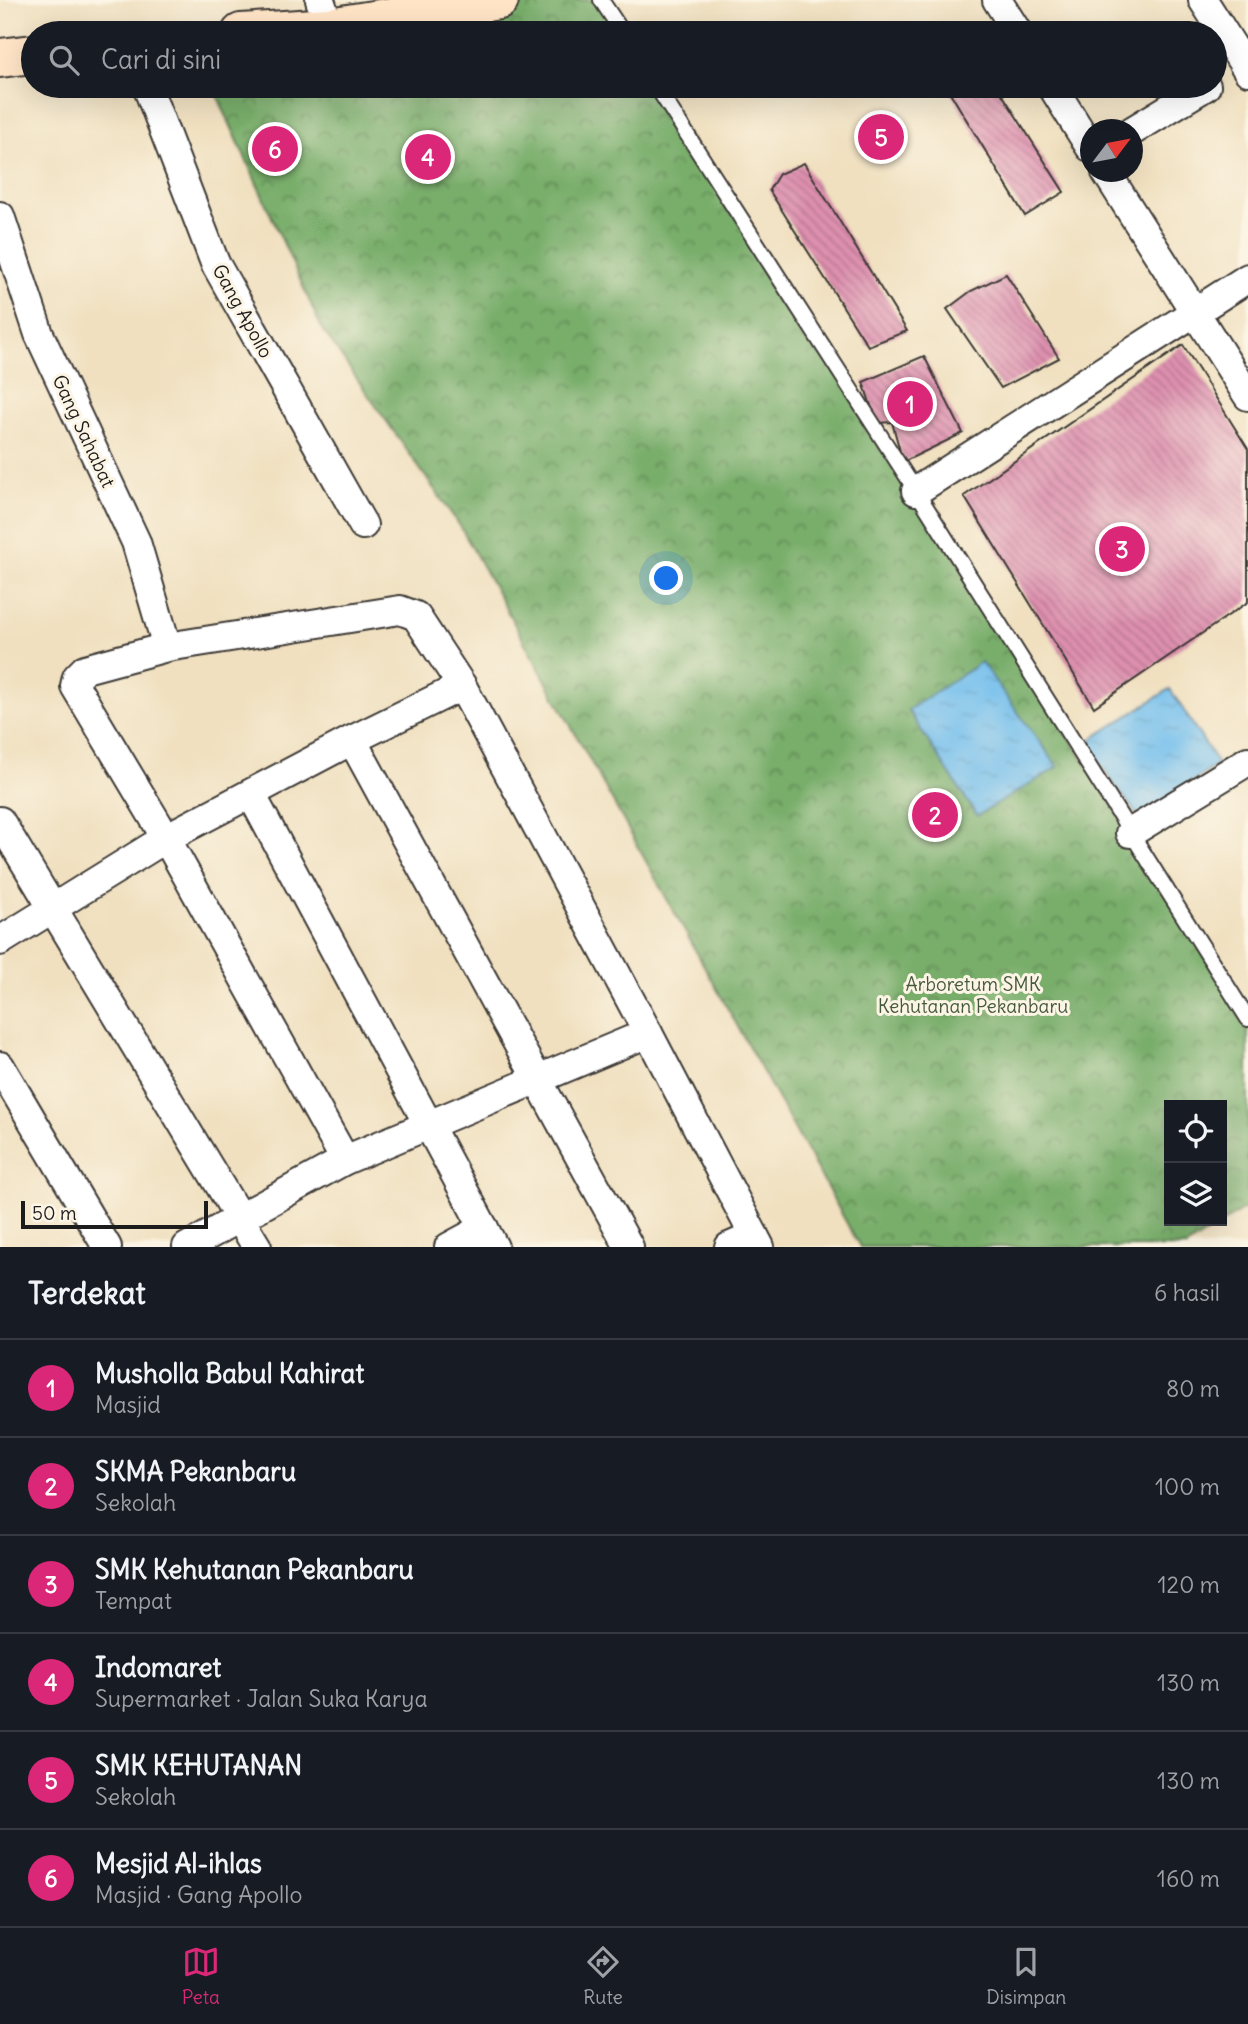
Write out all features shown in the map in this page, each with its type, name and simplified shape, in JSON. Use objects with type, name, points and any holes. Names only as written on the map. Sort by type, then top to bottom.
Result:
[{"type":"main road","points":[[294,21],[325,14],[499,0]]},
{"type":"main road","points":[[0,58],[21,55]]},
{"type":"street","points":[[997,0],[1010,21]]},
{"type":"street","points":[[1203,0],[1216,21]]},
{"type":"street","points":[[1227,38],[1245,67],[1227,75]]},
{"type":"street","name":"Gang Apollo","points":[[152,98],[215,263],[363,525]]},
{"type":"street","points":[[1059,98],[1080,131]]},
{"type":"street","points":[[1143,124],[1186,98]]},
{"type":"street","points":[[1112,182],[1248,396]]},
{"type":"street","name":"Gang Sahabat","points":[[0,216],[39,334],[136,542],[167,647]]},
{"type":"street","points":[[916,491],[1248,278]]},
{"type":"street","points":[[345,1160],[166,838],[75,686],[77,677],[85,669],[167,647],[400,610],[416,616],[462,686],[649,1032],[757,1241],[729,1247]]},
{"type":"street","points":[[0,941],[166,838],[352,740],[462,686]]},
{"type":"street","points":[[352,740],[629,1247]]},
{"type":"street","points":[[1130,833],[1248,761]]},
{"type":"street","points":[[251,794],[489,1238],[449,1247]]},
{"type":"street","points":[[0,821],[257,1247]]},
{"type":"street","points":[[187,1247],[345,1160],[649,1032]]},
{"type":"street","points":[[0,1066],[107,1247]]},
{"type":"lane","points":[[601,0],[615,21]]},
{"type":"lane","points":[[664,98],[916,491],[1248,1019]]},
{"type":"green space","points":[[499,0],[601,0],[615,21],[335,21]]},
{"type":"green space","name":"Arboretum SMK Kehutanan Pekanbaru","points":[[218,98],[664,98],[1248,1019],[1248,1206],[1227,1220],[1227,1100],[1164,1100],[1164,1226],[1218,1226],[1186,1247],[860,1247],[460,526],[322,329]]},
{"type":"water","points":[[981,662],[1058,767],[977,816],[908,710]]},
{"type":"water","points":[[1170,689],[1218,764],[1139,818],[1085,743]]},
{"type":"building","points":[[953,98],[1005,98],[1064,192],[1025,216]]},
{"type":"building","points":[[804,163],[907,331],[868,346],[769,190],[779,174]]},
{"type":"building","points":[[1006,274],[1059,358],[1001,388],[947,309],[971,291]]},
{"type":"building","points":[[1183,345],[1248,449],[1248,602],[1094,707],[964,496]]},
{"type":"building","points":[[924,356],[963,433],[903,462],[892,422],[877,423],[863,382]]},
{"type":"place","name":"SMK KEHUTANAN","points":[[881,137]]},
{"type":"place","name":"Mesjid Al-ihlas","points":[[275,149]]},
{"type":"place","name":"Indomaret","points":[[428,157]]},
{"type":"place","name":"Musholla Babul Kahirat","points":[[910,404]]},
{"type":"place","name":"SMK Kehutanan Pekanbaru","points":[[1122,549]]},
{"type":"place","name":"SKMA Pekanbaru","points":[[935,815]]}]
